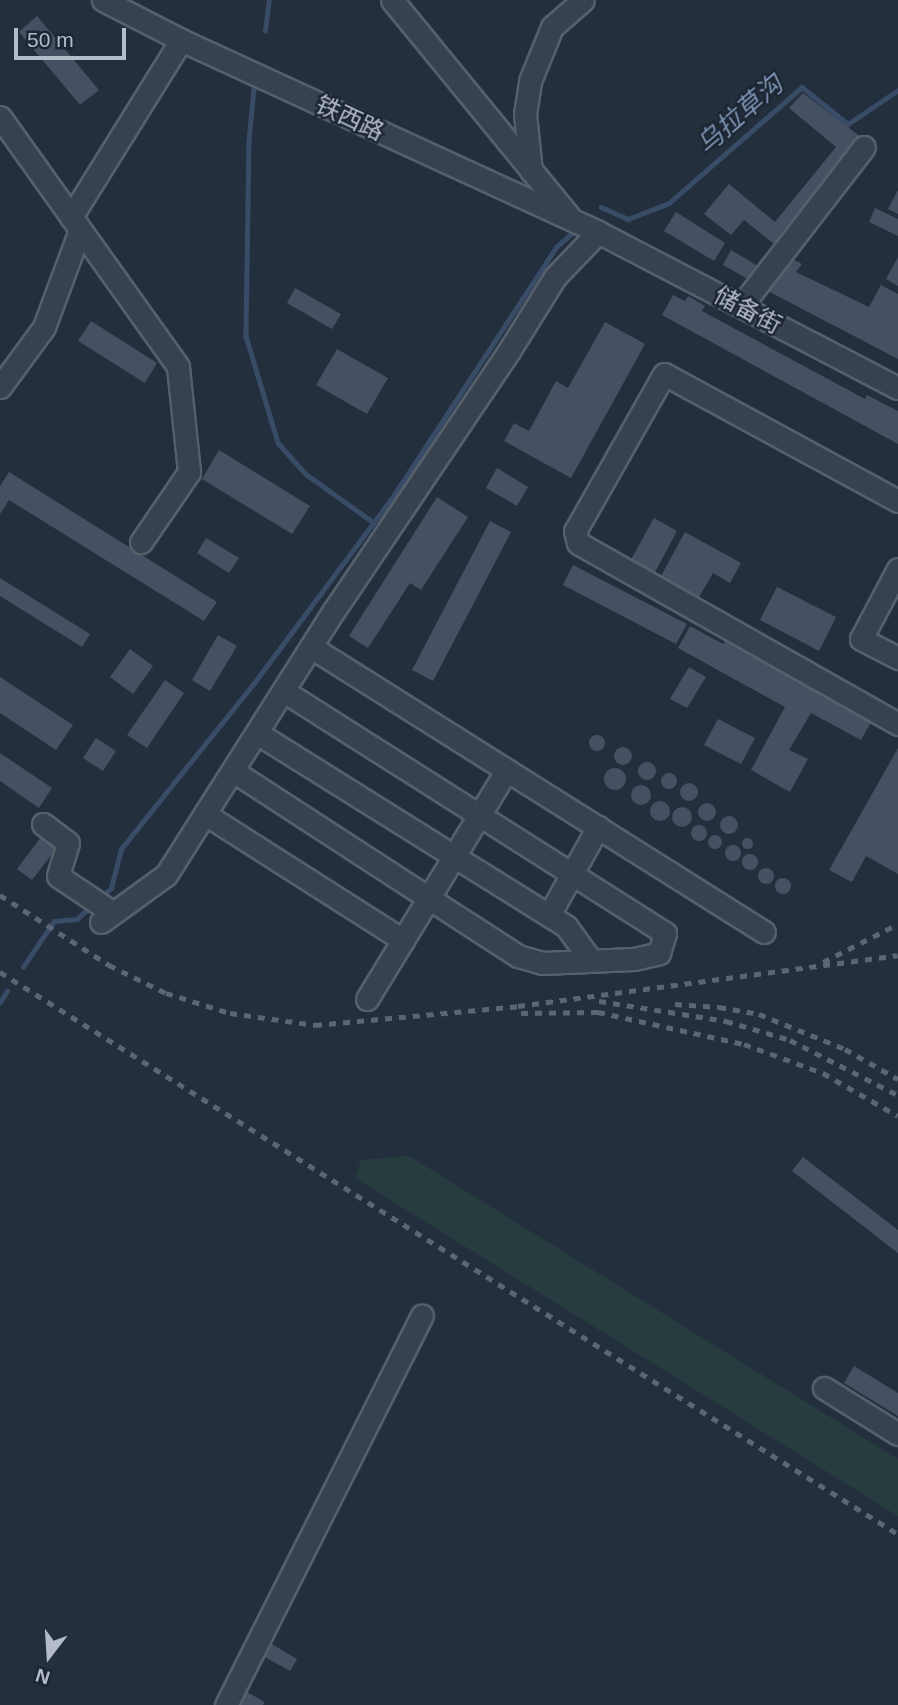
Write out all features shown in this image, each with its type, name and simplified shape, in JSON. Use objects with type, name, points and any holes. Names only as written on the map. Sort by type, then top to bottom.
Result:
[{"type":"street","name":"铁西路","points":[[103,0],[181,40],[598,232]]},
{"type":"street","points":[[392,0],[572,220]]},
{"type":"street","points":[[531,171],[525,114],[530,81],[552,27],[583,0]]},
{"type":"street","points":[[0,387],[44,327],[75,224],[181,40]]},
{"type":"street","points":[[0,117],[178,367],[189,472],[141,542]]},
{"type":"street","points":[[741,306],[864,147]]},
{"type":"street","points":[[43,824],[68,843],[58,876],[102,910],[166,875],[311,647],[509,351],[555,277],[598,232]]},
{"type":"street","name":"储备街","points":[[598,232],[898,388]]},
{"type":"street","points":[[893,720],[578,543],[575,531],[664,374],[898,501]]},
{"type":"street","points":[[898,569],[860,639],[898,658]]},
{"type":"street","points":[[311,647],[765,932]]},
{"type":"street","points":[[233,771],[518,956],[542,963],[634,959],[659,953],[665,933],[283,691]]},
{"type":"street","points":[[257,733],[566,926],[590,959]]},
{"type":"street","points":[[367,999],[507,770]]},
{"type":"street","points":[[205,814],[403,940]]},
{"type":"street","points":[[549,915],[598,827]]},
{"type":"street","points":[[226,1705],[422,1316]]},
{"type":"street","points":[[824,1388],[898,1434]]},
{"type":"green space","points":[[409,1156],[898,1459],[898,1516],[355,1178],[361,1160]]},
{"type":"building","points":[[37,16],[99,90],[80,105],[19,32]]},
{"type":"building","points":[[803,93],[865,140],[778,247],[744,220],[731,235],[704,214],[729,184],[775,222],[836,147],[789,108]]},
{"type":"building","points":[[898,190],[898,214],[888,209]]},
{"type":"building","points":[[875,208],[898,219],[898,236],[869,222]]},
{"type":"building","points":[[676,212],[725,243],[714,261],[664,231]]},
{"type":"building","points":[[731,250],[761,268],[753,282],[723,265]]},
{"type":"building","points":[[786,256],[802,264],[796,272],[869,307],[881,285],[898,294],[898,359],[764,289]]},
{"type":"building","points":[[898,257],[898,286],[886,279]]},
{"type":"building","points":[[295,288],[341,314],[332,329],[287,303]]},
{"type":"building","points":[[673,295],[685,301],[688,296],[705,306],[702,311],[865,399],[867,395],[898,411],[898,444],[662,315]]},
{"type":"building","points":[[91,321],[157,363],[145,383],[78,341]]},
{"type":"building","points":[[605,322],[645,344],[571,478],[504,441],[514,423],[529,431],[556,381],[568,388]]},
{"type":"building","points":[[337,349],[388,378],[367,414],[316,385]]},
{"type":"building","points":[[219,450],[310,506],[292,534],[202,479]]},
{"type":"building","points":[[497,468],[528,487],[517,506],[486,488]]},
{"type":"building","points":[[9,472],[217,602],[204,621],[9,500],[0,514],[0,486]]},
{"type":"building","points":[[437,497],[468,517],[421,590],[410,583],[368,648],[349,636]]},
{"type":"building","points":[[654,518],[677,531],[653,576],[629,563]]},
{"type":"building","points":[[490,521],[511,532],[433,681],[412,670]]},
{"type":"building","points":[[685,532],[741,563],[730,583],[713,573],[699,597],[661,576]]},
{"type":"building","points":[[206,538],[239,558],[229,573],[197,553]]},
{"type":"building","points":[[573,565],[687,624],[676,644],[563,585]]},
{"type":"building","points":[[0,578],[90,634],[82,647],[0,596]]},
{"type":"building","points":[[777,587],[836,617],[819,651],[760,620]]},
{"type":"building","points":[[690,626],[723,644],[729,638],[874,717],[861,740],[811,713],[789,750],[808,759],[790,792],[751,770],[785,707],[678,648]]},
{"type":"building","points":[[218,635],[237,646],[210,691],[192,680]]},
{"type":"building","points":[[130,649],[153,666],[133,694],[110,677]]},
{"type":"building","points":[[689,667],[706,677],[687,708],[670,699]]},
{"type":"building","points":[[0,677],[73,725],[56,750],[0,713]]},
{"type":"building","points":[[165,680],[184,693],[147,748],[127,735]]},
{"type":"building","points":[[718,719],[755,738],[741,764],[704,745]]},
{"type":"building","points":[[594,735],[600,735],[605,743],[603,749],[594,751],[589,746],[589,740]]},
{"type":"building","points":[[96,738],[116,751],[103,771],[83,758]]},
{"type":"building","points":[[623,747],[629,750],[632,756],[629,762],[623,765],[617,762],[614,756],[617,750]]},
{"type":"building","points":[[898,748],[898,874],[866,856],[852,882],[829,870]]},
{"type":"building","points":[[0,753],[52,788],[39,808],[0,781]]},
{"type":"building","points":[[647,762],[653,765],[656,771],[653,777],[647,780],[641,777],[638,771],[641,765]]},
{"type":"building","points":[[615,768],[623,771],[626,779],[623,787],[615,790],[607,787],[604,779],[607,771]]},
{"type":"building","points":[[669,773],[675,775],[675,787],[669,789],[663,787],[661,781],[663,775]]},
{"type":"building","points":[[685,783],[693,783],[698,792],[696,799],[685,801],[680,796],[680,788]]},
{"type":"building","points":[[641,785],[648,788],[651,795],[648,802],[641,805],[634,802],[631,795],[634,788]]},
{"type":"building","points":[[660,801],[667,804],[670,811],[667,818],[660,821],[653,818],[650,811],[653,804]]},
{"type":"building","points":[[703,803],[711,803],[716,812],[714,819],[703,821],[698,816],[698,808]]},
{"type":"building","points":[[682,807],[689,810],[692,817],[689,824],[682,827],[675,824],[672,817],[675,810]]},
{"type":"building","points":[[725,816],[733,816],[738,825],[736,832],[725,834],[720,829],[720,821]]},
{"type":"building","points":[[696,825],[702,825],[707,833],[705,839],[696,841],[691,836],[691,830]]},
{"type":"building","points":[[715,835],[720,837],[720,847],[715,849],[710,847],[708,842],[710,837]]},
{"type":"building","points":[[41,837],[56,849],[32,880],[17,869]]},
{"type":"building","points":[[747,837],[753,843],[747,849],[741,843]]},
{"type":"building","points":[[733,845],[741,853],[733,861],[725,853]]},
{"type":"building","points":[[747,854],[753,854],[758,862],[756,868],[747,870],[742,865],[742,859]]},
{"type":"building","points":[[766,868],[772,870],[772,882],[766,884],[760,882],[758,876],[760,870]]},
{"type":"building","points":[[783,878],[791,886],[783,894],[775,886]]},
{"type":"building","points":[[803,1157],[898,1230],[898,1253],[792,1171]]},
{"type":"building","points":[[854,1366],[898,1393],[898,1416],[844,1383]]},
{"type":"building","points":[[270,1643],[297,1659],[290,1671],[263,1656]]},
{"type":"building","points":[[247,1692],[265,1702],[263,1705],[239,1705]]},
{"type":"waterway","points":[[265,31],[269,0]]},
{"type":"waterway","name":"乌拉草沟","points":[[601,207],[628,219],[669,203],[802,87],[848,124],[898,90]]},
{"type":"waterway","points":[[254,88],[249,141],[246,336],[278,443],[306,474],[373,522]]},
{"type":"waterway","points":[[100,898],[111,888],[121,849],[254,683],[394,495],[556,247],[571,234]]},
{"type":"waterway","points":[[23,967],[54,921],[77,919],[91,906]]},
{"type":"waterway","points":[[0,1002],[7,991]]},
{"type":"railway","points":[[0,895],[109,965],[166,993],[230,1013],[315,1025],[518,1006],[898,955]]},
{"type":"railway","points":[[823,962],[898,924]]},
{"type":"railway","points":[[0,972],[898,1534]]},
{"type":"railway","points":[[599,1001],[726,1021],[790,1040],[898,1095]]},
{"type":"railway","points":[[675,1004],[719,1007],[759,1014],[845,1049],[898,1079]]},
{"type":"railway","points":[[521,1013],[598,1012],[744,1044],[823,1073],[898,1116]]}]
